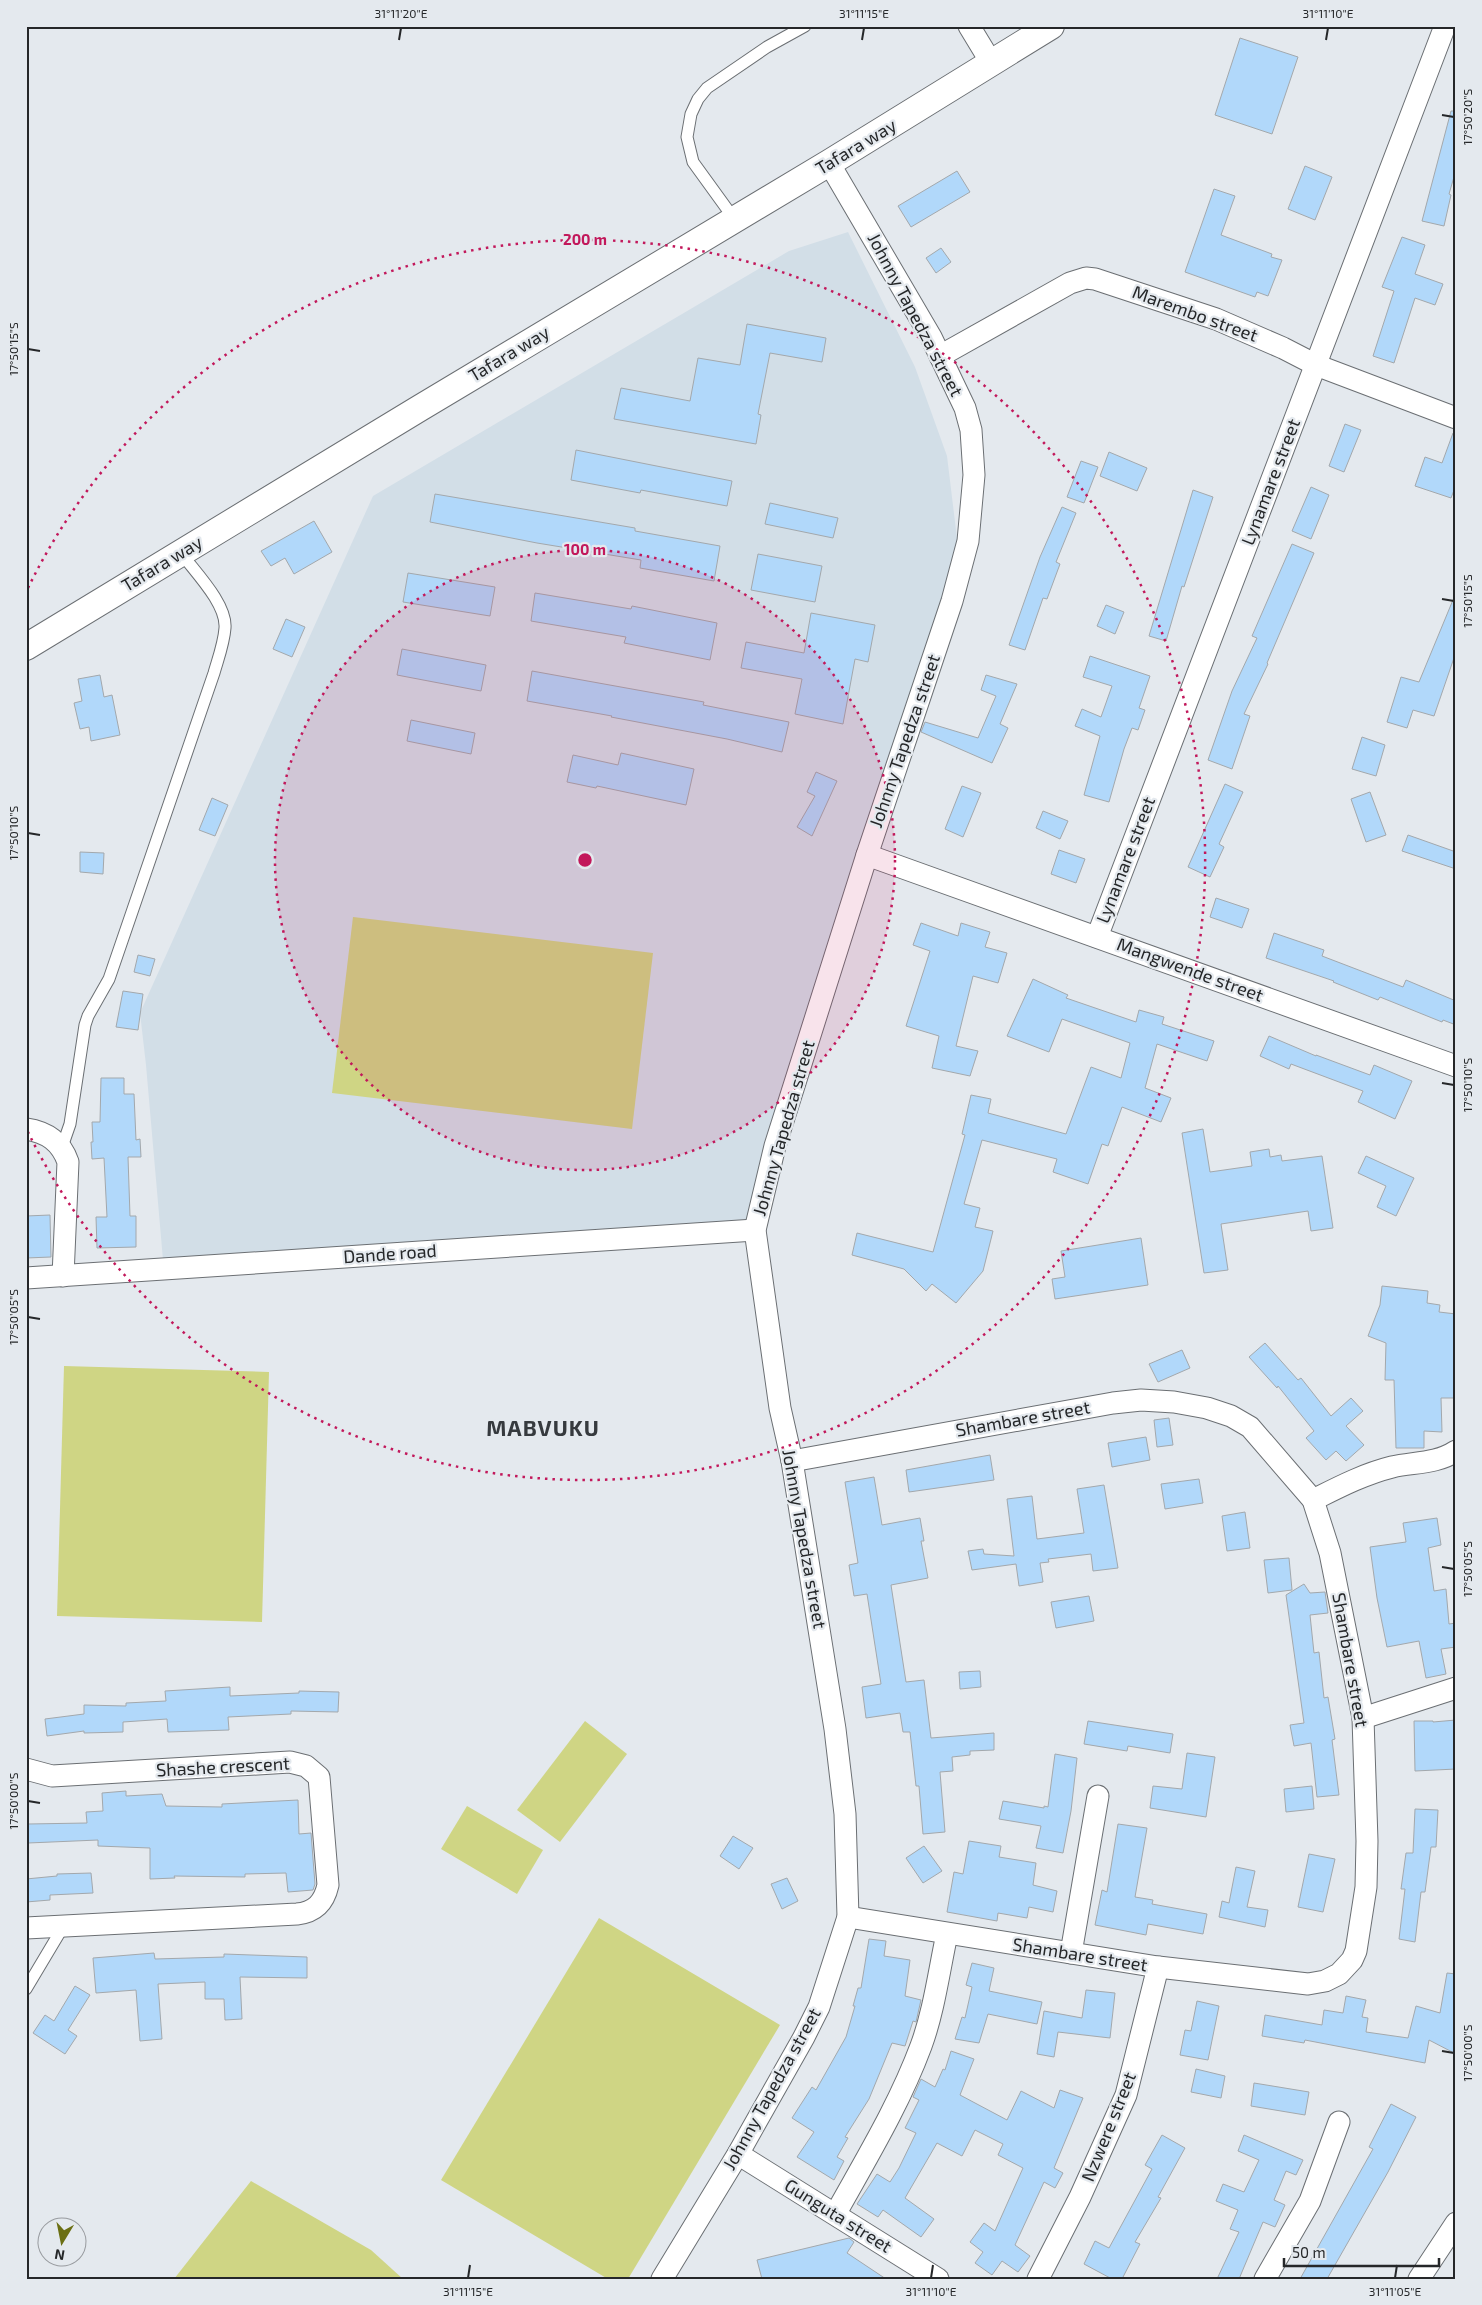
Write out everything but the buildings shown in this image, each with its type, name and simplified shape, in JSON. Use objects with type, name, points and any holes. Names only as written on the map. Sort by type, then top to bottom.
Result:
[{"type":"street","points":[[969,26],[992,64]]},
{"type":"street","name":"Tafara way","points":[[26,647],[735,220],[992,64],[1051,26]]},
{"type":"street","name":"Lynamare street","points":[[1097,937],[1445,26]]},
{"type":"street","name":"Johnny Tapedza street","points":[[662,2279],[738,2154],[819,2007],[848,1917],[844,1804],[821,1638],[792,1461],[780,1408],[754,1230],[775,1146],[867,856],[952,601],[968,541],[974,475],[971,430],[965,408],[940,356],[862,217],[829,163]]},
{"type":"street","name":"Marembo street","points":[[940,356],[1070,283],[1086,278],[1110,283],[1216,319],[1282,348],[1316,366],[1456,418]]},
{"type":"street","name":"Mangwende street","points":[[867,856],[1456,1066]]},
{"type":"street","points":[[26,1129],[42,1132],[62,1147],[68,1162],[63,1276]]},
{"type":"street","name":"Dande road","points":[[26,1278],[754,1230]]},
{"type":"street","name":"Shambare street","points":[[792,1461],[1112,1403],[1141,1400],[1174,1402],[1218,1412],[1250,1427],[1313,1500],[1330,1553],[1363,1718],[1367,1841],[1366,1887],[1359,1940],[1352,1960],[1346,1968],[1331,1979],[1308,1984],[1158,1967],[848,1917]]},
{"type":"street","points":[[1313,1500],[1356,1479],[1393,1467],[1440,1459],[1456,1451]]},
{"type":"street","points":[[1363,1718],[1456,1688]]},
{"type":"street","name":"Shashe crescent","points":[[26,1769],[52,1776],[290,1762],[306,1766],[319,1777],[328,1886],[324,1901],[315,1908],[297,1914],[26,1928]]},
{"type":"street","points":[[1071,1953],[1098,1796]]},
{"type":"street","points":[[836,2213],[903,2090],[922,2045],[947,1934]]},
{"type":"street","name":"Nzwere street","points":[[1038,2279],[1080,2198],[1126,2096],[1158,1967]]},
{"type":"street","points":[[1265,2279],[1310,2201],[1339,2122]]},
{"type":"street","name":"Gunguta street","points":[[738,2154],[836,2213],[938,2279]]},
{"type":"street","points":[[1419,2279],[1456,2223]]},
{"type":"lane","points":[[735,220],[693,162],[687,138],[691,114],[698,99],[707,88],[768,47],[805,26]]},
{"type":"lane","points":[[62,1147],[70,1124],[88,1016],[109,980],[214,674],[225,630],[225,622],[218,602],[181,553]]},
{"type":"lane","points":[[26,1989],[64,1927]]},
{"type":"shaded area","points":[[848,232],[915,367],[947,456],[960,563],[752,1225],[163,1260],[140,1013],[373,496],[789,251]]},
{"type":"green space","points":[[353,917],[653,953],[632,1129],[332,1093]]},
{"type":"green space","points":[[64,1366],[269,1372],[262,1622],[57,1616]]},
{"type":"green space","points":[[585,1721],[627,1754],[560,1842],[517,1810]]},
{"type":"green space","points":[[467,1806],[543,1850],[517,1894],[441,1849]]},
{"type":"green space","points":[[599,1918],[780,2025],[628,2279],[608,2279],[441,2180]]},
{"type":"green space","points":[[251,2181],[371,2250],[403,2279],[174,2279]]},
{"type":"district","name":"MABVUKU","points":[[543,1428]]}]
